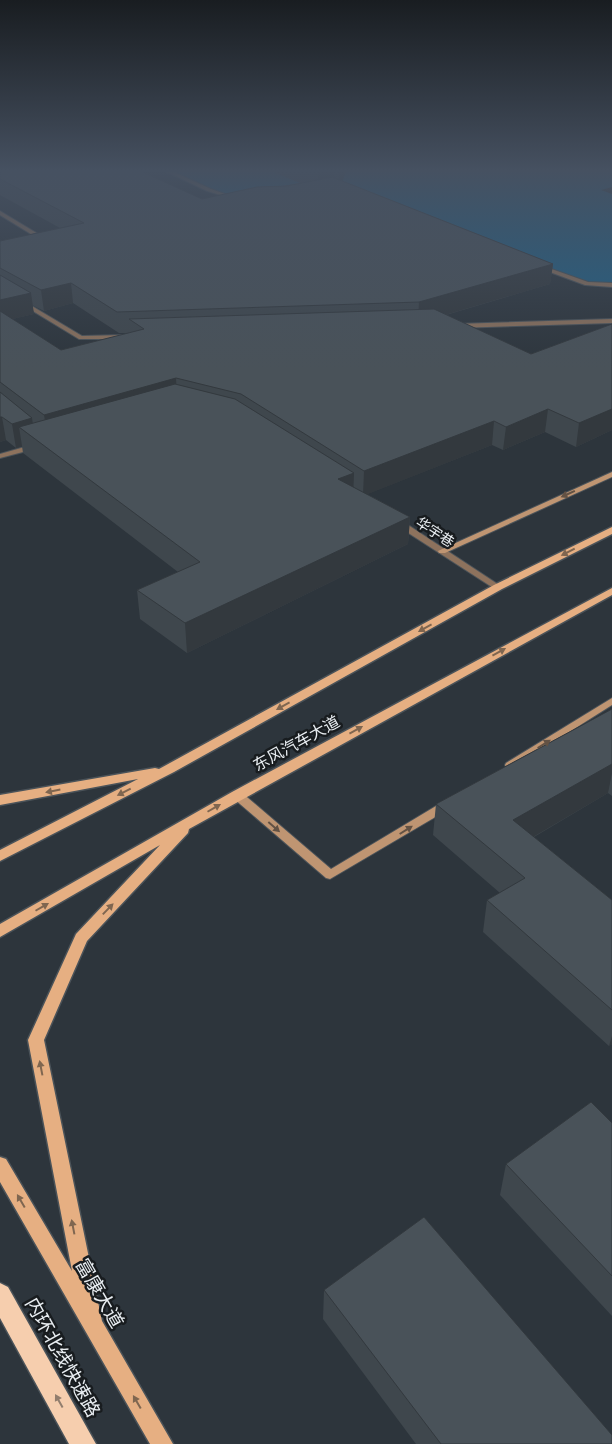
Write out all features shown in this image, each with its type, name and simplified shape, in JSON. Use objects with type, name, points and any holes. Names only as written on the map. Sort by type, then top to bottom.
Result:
[{"type":"highway","name":"内环北线快速路","points":[[0,1295],[83,1444]]},
{"type":"main road","points":[[0,856],[169,769],[498,587],[612,530]]},
{"type":"main road","name":"东风汽车大道","points":[[0,931],[237,795],[612,591]]},
{"type":"main road","points":[[0,800],[169,769]]},
{"type":"main road","points":[[94,1327],[36,1040],[81,938],[192,820]]},
{"type":"main road","name":"富康大道","points":[[0,1165],[162,1444]]},
{"type":"street","points":[[39,236],[50,243],[42,245]]},
{"type":"street","points":[[533,264],[587,284],[612,285]]},
{"type":"street","points":[[0,289],[81,338],[130,337]]},
{"type":"street","points":[[445,326],[612,321]]},
{"type":"street","points":[[0,456],[45,443]]},
{"type":"street","points":[[442,551],[612,474]]},
{"type":"street","name":"华宇巷","points":[[393,520],[498,587]]},
{"type":"street","points":[[503,769],[612,701]]},
{"type":"street","points":[[237,795],[330,875],[453,801]]},
{"type":"shaded area","points":[[457,236],[612,236],[612,285],[587,284]]},
{"type":"building","points":[[22,236],[483,236],[553,264],[419,302],[117,312],[71,283],[41,290],[0,268],[0,241]]},
{"type":"building","points":[[0,275],[31,293],[0,300]]},
{"type":"building","points":[[434,309],[531,354],[612,324],[612,409],[579,423],[548,409],[506,427],[494,421],[364,471],[241,394],[176,378],[44,415],[0,382],[0,311],[61,350],[144,329],[129,319]]},
{"type":"building","points":[[175,384],[235,399],[354,473],[338,479],[410,517],[185,623],[137,590],[200,562],[19,427]]},
{"type":"building","points":[[0,392],[32,418],[12,424],[0,417]]},
{"type":"building","points":[[612,709],[612,764],[513,820],[612,900],[612,1010],[487,900],[525,878],[436,804]]},
{"type":"building","points":[[591,1102],[612,1123],[612,1276],[506,1164]]},
{"type":"building","points":[[424,1217],[612,1435],[612,1444],[441,1444],[324,1290]]}]
